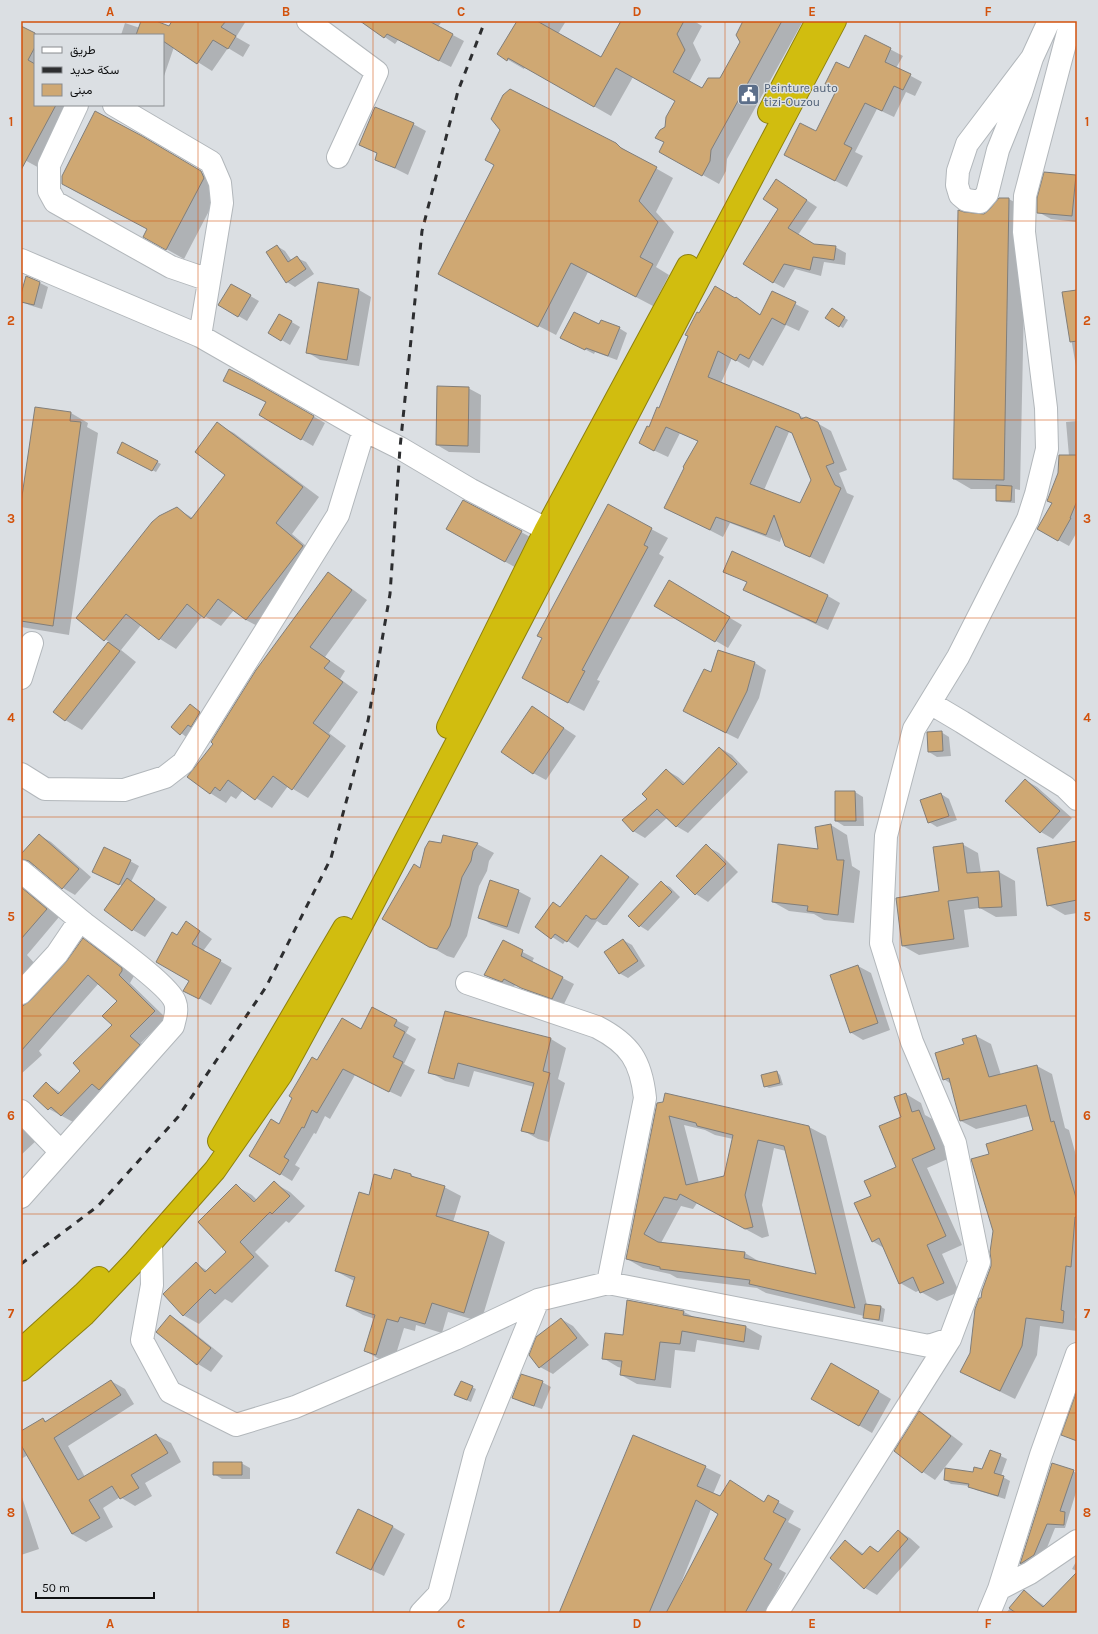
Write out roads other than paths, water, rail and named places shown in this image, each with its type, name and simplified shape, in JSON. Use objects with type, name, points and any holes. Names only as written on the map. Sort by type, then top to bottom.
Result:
[{"type":"highway","points":[[21,1350],[83,1294],[158,1218],[181,1191],[220,1140],[370,884],[546,529],[695,255],[817,21]]},
{"type":"highway","points":[[21,1370],[84,1315],[151,1243],[215,1170],[281,1075],[340,967],[705,266],[835,21]]},
{"type":"street","points":[[308,21],[377,72],[338,157]]},
{"type":"street","points":[[1032,58],[967,144],[958,171],[957,185],[960,195],[966,200],[980,202],[987,194],[998,150],[1021,93],[1032,58],[1049,21]]},
{"type":"street","points":[[777,1613],[950,1340],[979,1262],[955,1142],[912,1042],[881,944],[886,836],[914,729],[958,657],[1028,519],[1036,494],[1047,448],[1046,408],[1024,232],[1025,196],[1071,21]]},
{"type":"street","points":[[77,106],[49,165],[49,191],[55,202],[171,267],[209,280]]},
{"type":"street","points":[[116,106],[211,162],[220,183],[222,203],[200,336]]},
{"type":"street","points":[[22,263],[200,336],[364,430],[400,448],[471,490],[546,529]]},
{"type":"street","points":[[21,774],[45,789],[124,790],[165,777],[183,764],[338,515],[364,430]]},
{"type":"street","points":[[21,678],[32,643]]},
{"type":"street","points":[[930,703],[1065,787],[1077,799]]},
{"type":"street","points":[[21,871],[80,920],[164,985],[175,1001],[176,1013],[173,1026],[21,1197]]},
{"type":"street","points":[[21,993],[57,954],[80,920]]},
{"type":"street","points":[[467,983],[596,1027],[613,1035],[626,1047],[637,1062],[643,1080],[645,1098],[608,1283]]},
{"type":"street","points":[[21,1111],[60,1152]]},
{"type":"street","points":[[151,1243],[152,1285],[142,1340],[170,1392],[236,1425],[295,1407],[455,1339],[538,1300],[608,1283],[929,1346],[950,1340]]},
{"type":"street","points":[[421,1613],[438,1604],[475,1454],[538,1300]]},
{"type":"street","points":[[989,1613],[999,1589],[1041,1455],[1077,1354]]},
{"type":"street","points":[[999,1589],[1030,1573],[1077,1542]]},
{"type":"railway","points":[[21,1264],[98,1206],[178,1117],[266,987],[331,858],[368,721],[390,594],[400,448],[422,231],[458,91],[485,21]]},
{"type":"place","name":"Peinture auto tizi-Ouzou","points":[[748,95]]}]
